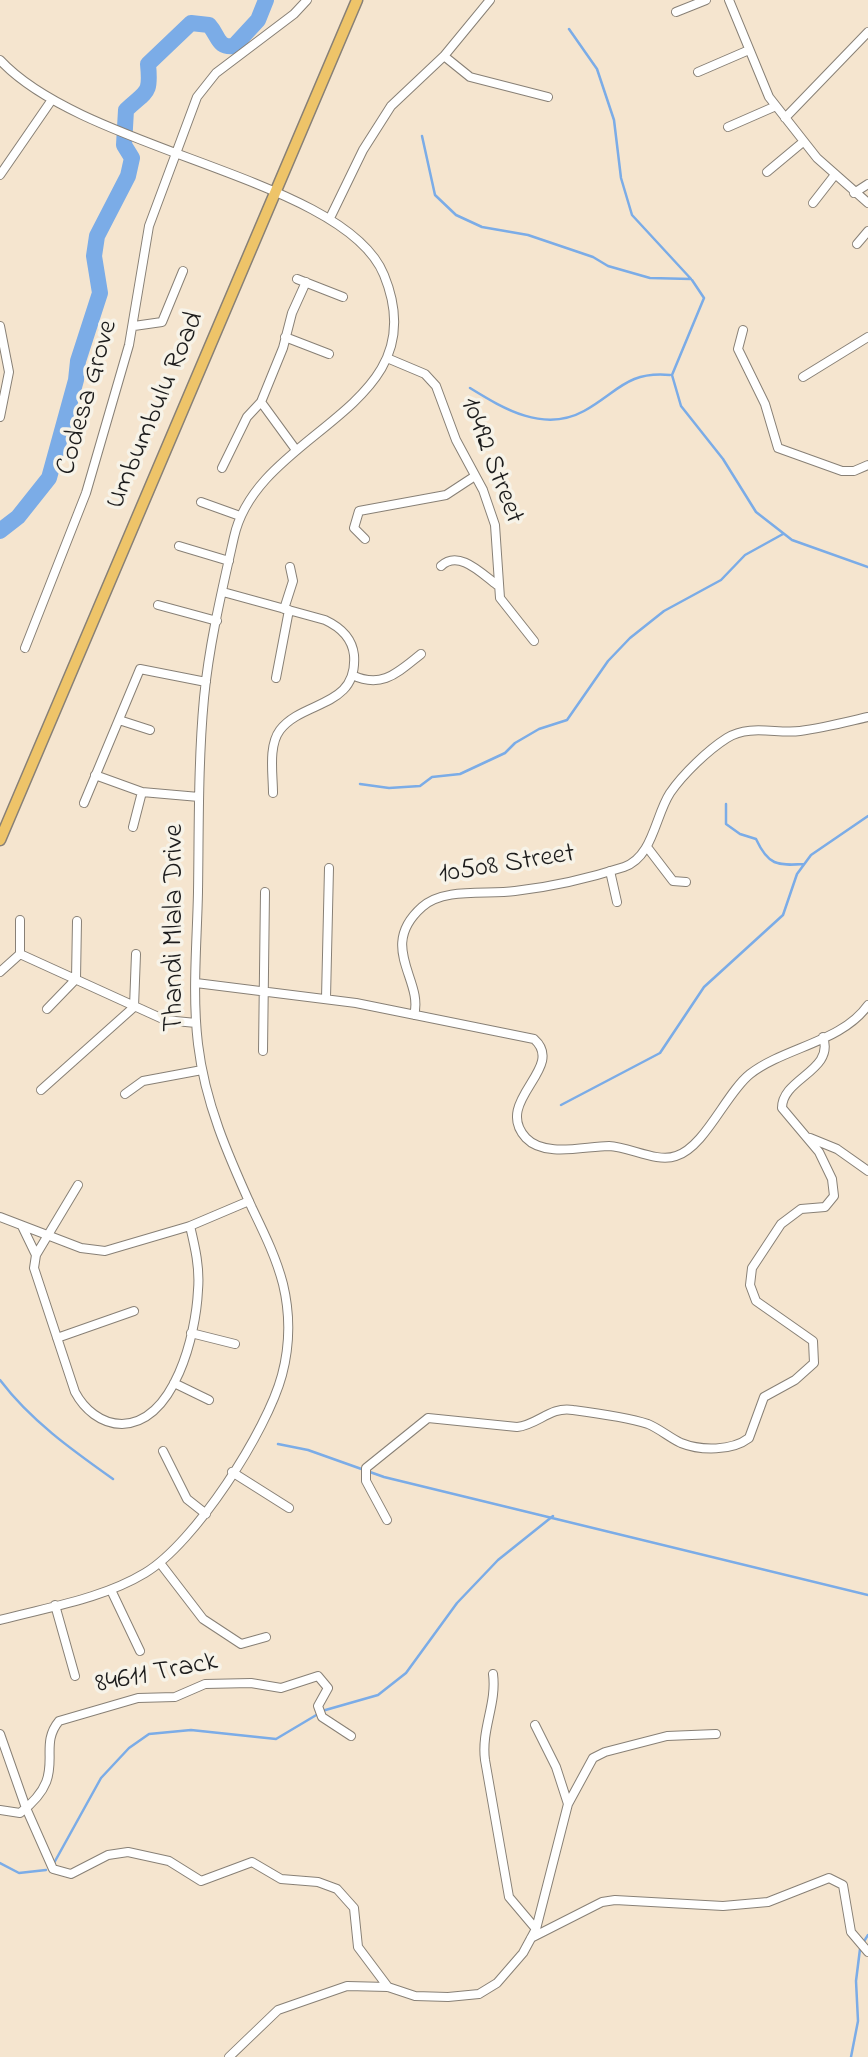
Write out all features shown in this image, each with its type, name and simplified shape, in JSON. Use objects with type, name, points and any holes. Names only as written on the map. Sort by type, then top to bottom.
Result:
[{"type":"main road","name":"Umbumbulu Road","points":[[0,840],[357,0]]},
{"type":"street","name":"Codesa Grove","points":[[25,648],[72,536],[134,326],[149,226],[197,97],[209,80],[294,14],[307,0]]},
{"type":"street","points":[[330,218],[376,127],[391,106],[444,56],[491,0]]},
{"type":"street","points":[[676,12],[706,0]]},
{"type":"street","points":[[729,0],[765,89],[776,106],[803,142],[834,176],[868,203]]},
{"type":"street","points":[[785,118],[868,32]]},
{"type":"street","points":[[698,72],[749,50]]},
{"type":"street","points":[[444,56],[470,77],[548,97]]},
{"type":"street","name":"Thandi Mlala Drive","points":[[0,60],[27,86],[51,102],[117,132],[274,192],[330,218],[364,243],[384,273],[393,314],[387,358],[363,396],[261,481],[240,516],[206,682],[200,797],[196,1023],[202,1070],[214,1117],[282,1282],[288,1316],[287,1345],[274,1400],[206,1514],[181,1545],[160,1563],[111,1590],[0,1620]]},
{"type":"street","points":[[0,175],[51,102]]},
{"type":"street","points":[[728,127],[776,106]]},
{"type":"street","points":[[767,172],[803,142]]},
{"type":"street","points":[[813,202],[834,176]]},
{"type":"street","points":[[854,193],[868,184]]},
{"type":"street","points":[[857,244],[868,231]]},
{"type":"street","points":[[134,326],[162,322],[183,271]]},
{"type":"street","points":[[222,468],[247,417],[261,402],[285,337],[301,281],[343,297]]},
{"type":"street","points":[[0,326],[9,372],[0,417]]},
{"type":"street","points":[[743,330],[738,349],[765,404],[778,448],[842,471],[853,471],[868,465]]},
{"type":"street","points":[[285,337],[329,354]]},
{"type":"street","points":[[803,377],[868,337]]},
{"type":"street","name":"10492 Street","points":[[387,358],[431,379],[456,440],[487,500],[497,536],[497,585],[505,605],[534,641]]},
{"type":"street","points":[[261,402],[296,450]]},
{"type":"street","points":[[365,539],[354,528],[359,511],[446,495],[475,475]]},
{"type":"street","points":[[201,502],[240,516]]},
{"type":"street","points":[[179,546],[229,561]]},
{"type":"street","points":[[441,566],[450,559],[459,559],[497,585]]},
{"type":"street","points":[[276,678],[293,581],[290,566]]},
{"type":"street","points":[[223,592],[324,620],[344,632],[354,652],[352,675],[348,684],[332,699],[279,730],[273,754],[273,793]]},
{"type":"street","points":[[158,605],[217,621]]},
{"type":"street","points":[[352,675],[370,682],[383,681],[421,654]]},
{"type":"street","points":[[84,803],[142,667],[206,682]]},
{"type":"street","name":"10508 Street","points":[[414,1015],[416,1002],[403,966],[403,947],[408,926],[422,906],[441,897],[514,891],[610,871],[632,863],[646,847],[674,789],[728,738],[748,731],[799,731],[868,717]]},
{"type":"street","points":[[119,720],[150,730]]},
{"type":"street","points":[[95,775],[142,792],[200,797]]},
{"type":"street","points":[[133,827],[142,792]]},
{"type":"street","points":[[646,847],[673,881],[686,882]]},
{"type":"street","points":[[326,998],[329,868]]},
{"type":"street","points":[[610,871],[617,902]]},
{"type":"street","points":[[263,1051],[265,892]]},
{"type":"street","points":[[0,972],[20,954],[20,919]]},
{"type":"street","points":[[47,1009],[76,979],[77,921]]},
{"type":"street","points":[[20,954],[164,1020],[196,1023]]},
{"type":"street","points":[[41,1090],[134,1007],[136,954]]},
{"type":"street","points":[[196,982],[326,998],[529,1037],[538,1042],[543,1058],[518,1104],[517,1119],[521,1131],[530,1141],[552,1149],[610,1146],[676,1157],[688,1149],[720,1114],[734,1088],[766,1063],[849,1023],[868,1005]]},
{"type":"street","points":[[387,1520],[366,1481],[366,1468],[428,1418],[517,1426],[530,1423],[555,1410],[571,1409],[647,1424],[680,1442],[700,1448],[723,1447],[747,1440],[764,1396],[794,1380],[814,1363],[813,1341],[756,1301],[750,1285],[752,1269],[758,1257],[788,1216],[801,1209],[825,1207],[832,1201],[834,1189],[828,1169],[809,1138],[783,1113],[782,1103],[823,1057],[826,1045],[823,1037]]},
{"type":"street","points":[[125,1094],[143,1081],[202,1070]]},
{"type":"street","points":[[809,1138],[837,1149],[868,1171]]},
{"type":"street","points":[[36,1255],[78,1185]]},
{"type":"street","points":[[0,1217],[50,1234],[80,1248],[105,1251],[190,1226],[249,1200]]},
{"type":"street","points":[[22,1226],[36,1255],[35,1275],[80,1400],[91,1413],[106,1421],[122,1424],[150,1415],[164,1403],[174,1383],[191,1333],[199,1279],[190,1226]]},
{"type":"street","points":[[57,1338],[134,1311]]},
{"type":"street","points":[[191,1333],[235,1344]]},
{"type":"street","points":[[174,1383],[209,1400]]},
{"type":"street","points":[[163,1451],[187,1499],[206,1514]]},
{"type":"street","points":[[232,1472],[289,1508]]},
{"type":"street","points":[[160,1563],[211,1626],[241,1644],[267,1637]]},
{"type":"street","points":[[111,1590],[140,1651]]},
{"type":"street","points":[[55,1605],[75,1676]]},
{"type":"street","points":[[493,1674],[494,1697],[483,1742],[485,1760],[509,1897],[536,1929]]},
{"type":"street","name":"84611 Track","points":[[26,1808],[38,1799],[50,1778],[52,1738],[59,1721],[115,1707],[138,1698],[175,1697],[200,1685],[215,1683],[281,1688],[318,1676],[328,1688],[318,1706],[322,1717],[351,1736]]},
{"type":"street","points":[[535,1725],[556,1768],[568,1804]]},
{"type":"street","points":[[229,2057],[278,2010],[347,1986],[388,1987],[415,1996],[479,1994],[498,1983],[514,1966],[536,1929],[568,1804],[588,1765],[600,1754],[667,1736],[716,1734]]},
{"type":"street","points":[[1,1740],[48,1863],[57,1872],[75,1873],[108,1855],[128,1852],[169,1861],[201,1881],[252,1862],[281,1879],[318,1882],[337,1889],[354,1908],[358,1947],[388,1987]]},
{"type":"street","points":[[0,1810],[16,1815],[26,1808]]},
{"type":"street","points":[[531,1938],[602,1902],[615,1900],[723,1906],[768,1902],[829,1878],[843,1885],[851,1932],[868,1952]]},
{"type":"waterway","points":[[0,531],[18,517],[49,478],[76,380],[78,361],[100,293],[94,256],[97,236],[128,176],[132,158],[124,145],[126,110],[148,87],[148,64],[191,23],[209,25],[221,43],[234,46],[258,20],[266,0]]},
{"type":"waterway","points":[[569,29],[597,69],[614,120],[621,178],[632,215],[692,280],[704,298],[672,375],[681,406],[723,459],[756,512],[792,540],[868,567]]},
{"type":"waterway","points":[[422,136],[435,195],[456,215],[482,227],[528,235],[593,257],[608,266],[650,278],[691,279]]},
{"type":"waterway","points":[[470,388],[525,416],[554,420],[584,411],[624,384],[643,376],[670,375]]},
{"type":"waterway","points":[[360,784],[389,788],[420,786],[432,777],[460,774],[505,753],[515,743],[539,729],[567,720],[608,661],[630,638],[664,611],[721,580],[745,555],[783,534]]},
{"type":"waterway","points":[[726,804],[726,824],[740,834],[756,839],[769,859],[780,864],[804,864]]},
{"type":"waterway","points":[[561,1105],[660,1053],[704,987],[783,915],[797,874],[811,855],[868,816]]},
{"type":"waterway","points":[[0,1380],[38,1421],[113,1479]]},
{"type":"waterway","points":[[278,1444],[308,1450],[384,1477],[868,1595]]},
{"type":"waterway","points":[[322,1711],[378,1695],[406,1673],[457,1603],[498,1560],[553,1516]]},
{"type":"waterway","points":[[54,1863],[101,1778],[129,1748],[149,1734],[191,1730],[276,1739],[318,1714]]},
{"type":"waterway","points":[[0,1863],[19,1873],[46,1870]]},
{"type":"waterway","points":[[863,1943],[868,1935]]},
{"type":"waterway","points":[[851,2057],[858,2021],[856,1981],[860,1949]]}]
